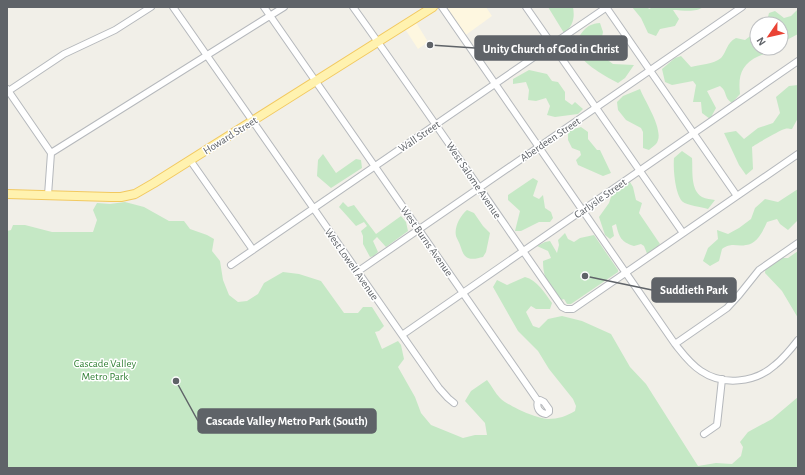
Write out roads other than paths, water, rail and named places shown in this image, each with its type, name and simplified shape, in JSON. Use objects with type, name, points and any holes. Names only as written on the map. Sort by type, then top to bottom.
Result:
[{"type":"main road","name":"Howard Street","points":[[7,194],[111,197],[126,196],[139,192],[433,7]]},
{"type":"street","points":[[48,195],[51,153],[7,91],[64,54],[115,30],[151,7]]},
{"type":"street","name":"West Lowell Avenue","points":[[173,7],[439,388],[454,403]]},
{"type":"street","name":"West Burns Avenue","points":[[264,7],[538,401]]},
{"type":"street","points":[[51,153],[284,7]]},
{"type":"street","name":"West Salome Avenue","points":[[353,7],[562,307],[571,310],[626,273]]},
{"type":"street","points":[[442,7],[626,273],[688,359],[701,371],[722,379],[743,380],[761,375],[775,366],[798,340]]},
{"type":"street","points":[[526,7],[683,233]]},
{"type":"street","points":[[606,7],[737,196]]},
{"type":"street","name":"Wall Street","points":[[231,265],[553,45],[606,7]]},
{"type":"street","name":"Aberdeen Street","points":[[358,272],[742,7]]},
{"type":"street","name":"Carlysle Street","points":[[402,334],[798,61]]},
{"type":"street","points":[[626,273],[798,154]]},
{"type":"street","points":[[190,160],[253,250]]},
{"type":"street","points":[[676,344],[727,308],[759,270],[798,243]]},
{"type":"street","points":[[704,434],[717,425],[722,379]]},
{"type":"place","name":"Unity Church of God in Christ","points":[[430,45]]},
{"type":"place","name":"Suddieth Park","points":[[585,276]]},
{"type":"place","name":"Cascade Valley Metro Park (South)","points":[[176,381]]},
{"type":"park label","name":"Cascade Valley Metro Park","points":[[105,369]]}]
